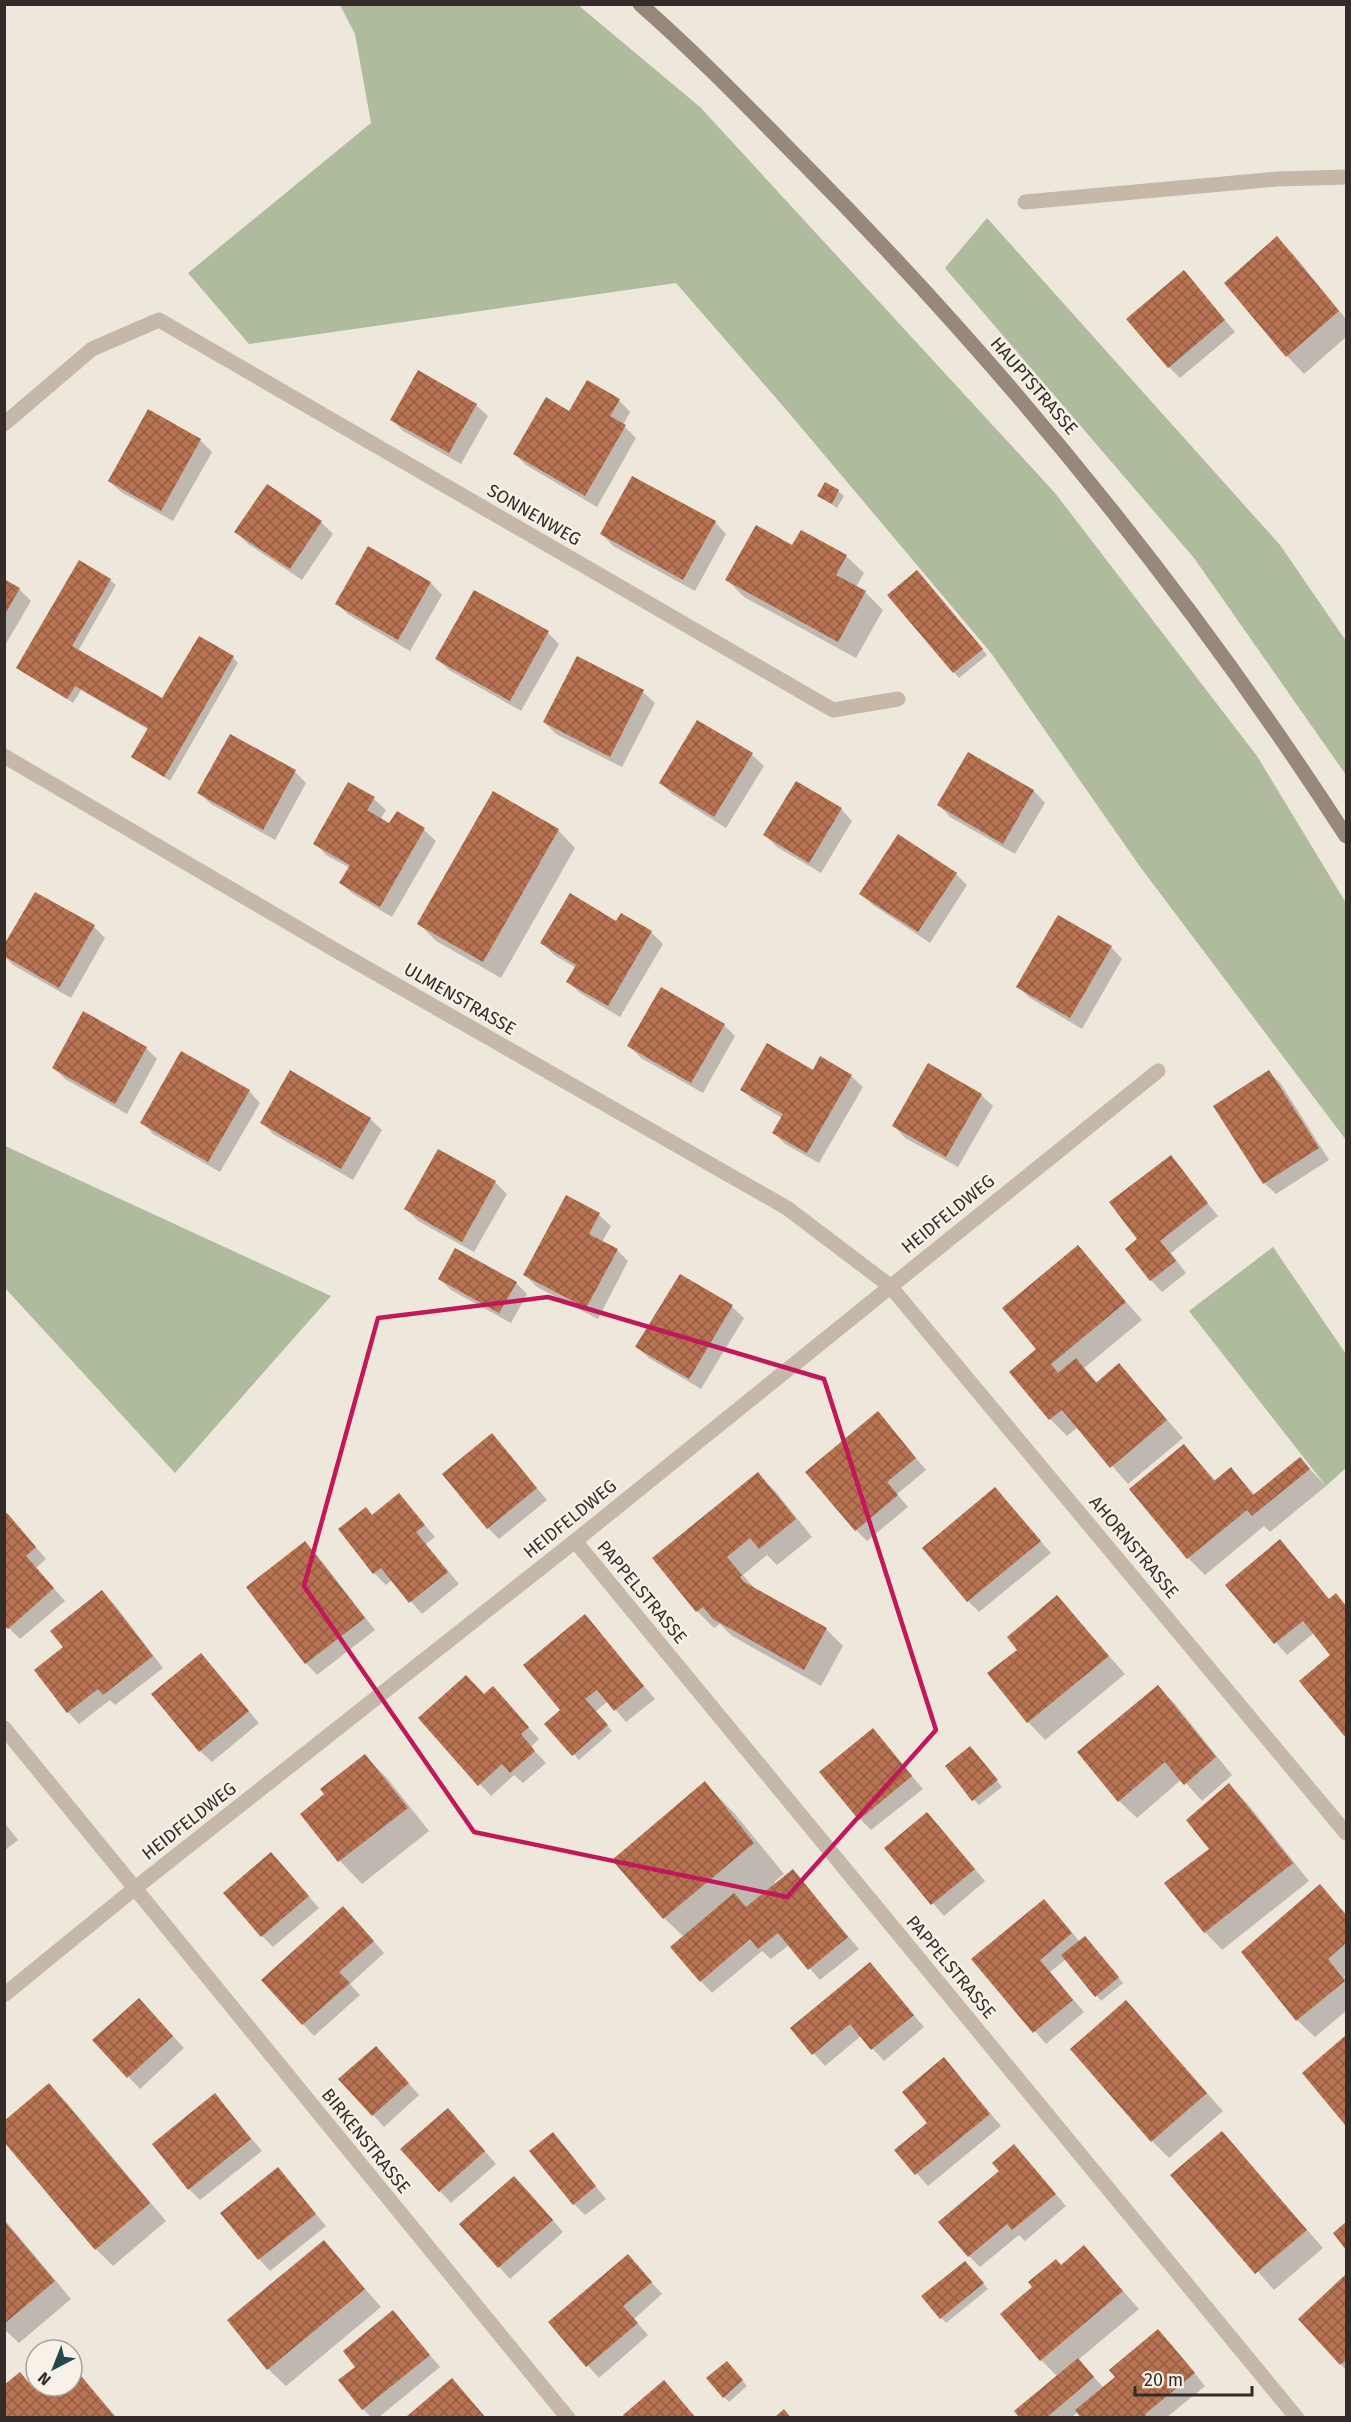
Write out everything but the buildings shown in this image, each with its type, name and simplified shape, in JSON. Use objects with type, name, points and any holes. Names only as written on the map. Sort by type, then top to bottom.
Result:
[{"type":"main road","name":"HAUPTSTRASSE","points":[[640,4],[682,42],[878,238],[1057,441],[1201,625],[1347,836]]},
{"type":"street","points":[[1025,202],[1278,179],[1347,177]]},
{"type":"street","name":"SONNENWEG","points":[[4,424],[92,349],[159,320],[833,710],[898,699]]},
{"type":"street","name":"ULMENSTRASSE","points":[[4,756],[335,950],[787,1208],[890,1286]]},
{"type":"street","name":"HEIDFELDWEG","points":[[4,1995],[134,1889],[575,1541],[1158,1071]]},
{"type":"street","name":"AHORNSTRASSE","points":[[890,1286],[1347,1833]]},
{"type":"street","name":"PAPPELSTRASSE","points":[[575,1541],[1297,2418]]},
{"type":"street","name":"BIRKENSTRASSE","points":[[4,1728],[568,2418]]},
{"type":"highlighted area","points":[[548,1297],[824,1379],[936,1730],[787,1897],[474,1832],[304,1586],[378,1318]]},
{"type":"green space","points":[[340,5],[578,5],[700,107],[1055,493],[1257,756],[1346,903],[1346,1140],[1141,868],[991,653],[676,283],[249,344],[188,273],[371,123],[355,34]]},
{"type":"green space","points":[[987,218],[1280,545],[1346,641],[1346,775],[1194,558],[945,268]]},
{"type":"green space","points":[[5,1146],[331,1296],[175,1473],[5,1288]]},
{"type":"green space","points":[[1273,1247],[1346,1354],[1346,1468],[1326,1486],[1189,1311]]}]
